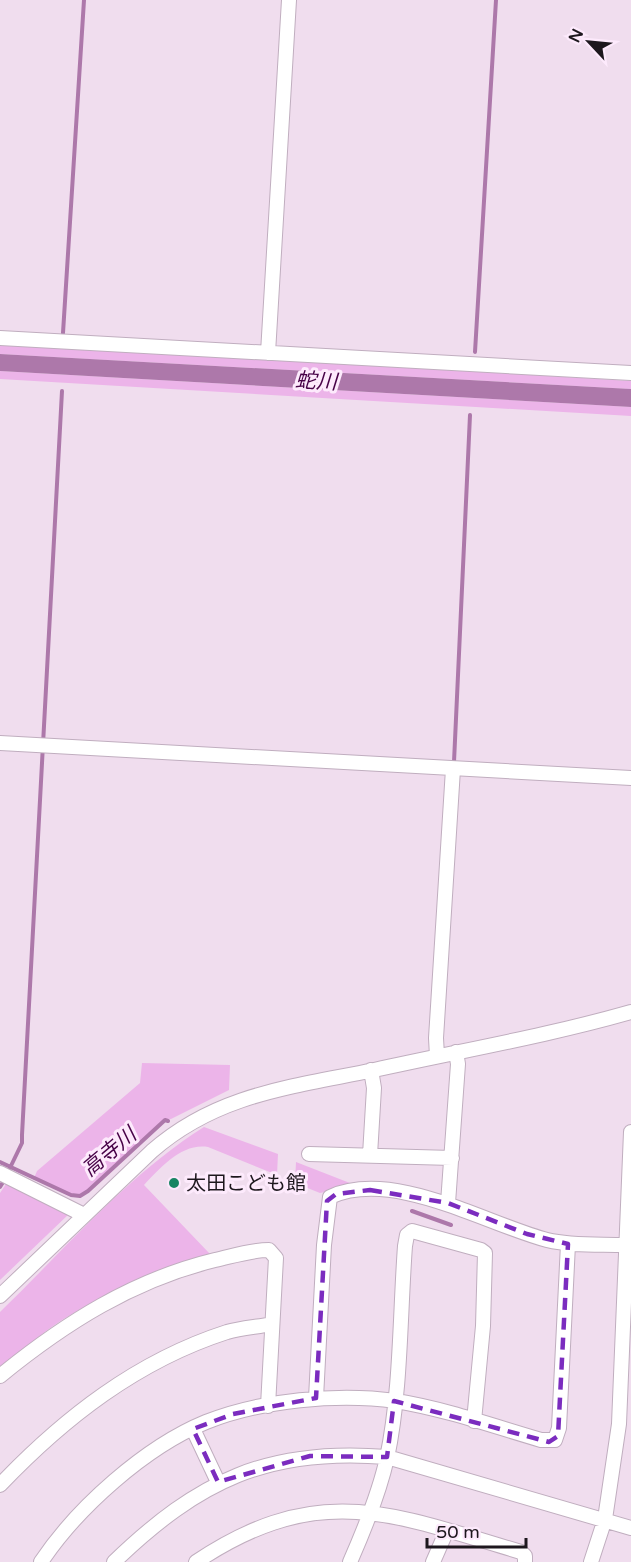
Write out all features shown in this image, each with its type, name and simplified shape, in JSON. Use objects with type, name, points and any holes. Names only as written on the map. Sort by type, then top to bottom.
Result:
[{"type":"street","points":[[268,353],[289,0]]},
{"type":"street","points":[[0,338],[631,373]]},
{"type":"street","points":[[0,743],[631,778]]},
{"type":"street","points":[[437,1056],[436,1038],[453,769]]},
{"type":"street","points":[[0,1296],[173,1132],[199,1117],[234,1102],[288,1086],[456,1052],[631,1012]]},
{"type":"street","points":[[448,1203],[458,1064],[456,1052]]},
{"type":"street","points":[[370,1155],[374,1088],[371,1070]]},
{"type":"street","points":[[591,1562],[605,1519],[619,1424],[631,1132]]},
{"type":"street","points":[[309,1154],[452,1158]]},
{"type":"street","points":[[0,1173],[78,1209],[84,1215]]},
{"type":"street","points":[[316,1398],[326,1223],[330,1197],[370,1190],[413,1194],[448,1203],[527,1234],[568,1244],[625,1245]]},
{"type":"street","points":[[350,1562],[371,1512],[387,1458],[394,1401],[405,1246],[407,1235],[419,1231],[485,1253],[480,1376],[474,1421]]},
{"type":"street","points":[[41,1562],[95,1499],[152,1453],[206,1422],[268,1406],[316,1398],[394,1401],[549,1442],[558,1436],[568,1244]]},
{"type":"street","points":[[0,1376],[62,1328],[129,1290],[201,1264],[262,1250],[274,1253],[276,1258],[268,1406]]},
{"type":"street","points":[[0,1485],[63,1424],[99,1395],[151,1365],[227,1332],[272,1324]]},
{"type":"street","points":[[193,1430],[218,1482]]},
{"type":"street","points":[[114,1562],[167,1514],[218,1482],[260,1467],[310,1456],[349,1454],[387,1458],[631,1528]]},
{"type":"street","points":[[196,1562],[239,1535],[272,1522],[319,1512],[371,1512],[447,1530],[521,1552],[525,1556],[525,1562]]},
{"type":"street","points":[[433,1562],[447,1530]]},
{"type":"highlighted area","points":[[370,1190],[448,1203],[527,1234],[568,1244],[559,1428],[558,1436],[549,1442],[394,1401],[387,1457],[310,1456],[218,1482],[193,1429],[233,1414],[316,1398],[327,1201],[336,1194]]},
{"type":"shaded area","points":[[0,343],[631,381],[631,389],[0,354]]},
{"type":"shaded area","points":[[0,371],[631,407],[631,416],[0,379]]},
{"type":"shaded area","points":[[142,1063],[230,1065],[229,1090],[165,1120],[85,1194],[71,1195],[34,1178],[37,1171],[140,1083]]},
{"type":"shaded area","points":[[204,1127],[278,1154],[277,1175],[208,1147],[189,1149],[173,1158],[144,1185],[210,1254],[152,1274],[97,1300],[54,1325],[0,1369],[0,1312],[124,1190],[150,1167]]},
{"type":"shaded area","points":[[296,1162],[355,1185],[320,1193],[295,1183]]},
{"type":"shaded area","points":[[6,1184],[70,1213],[0,1280],[0,1193]]},
{"type":"water","name":"蛇川","points":[[0,354],[631,389],[631,407],[0,371]]},
{"type":"waterway","points":[[63,333],[84,0]]},
{"type":"waterway","points":[[475,352],[496,0]]},
{"type":"waterway","points":[[8,1172],[22,1143],[62,391]]},
{"type":"waterway","points":[[454,762],[470,415]]},
{"type":"waterway","name":"高寺川","points":[[0,1162],[71,1195],[80,1196],[165,1120],[168,1121]]},
{"type":"waterway","points":[[0,1187],[5,1179]]},
{"type":"waterway","name":"高寺川","points":[[412,1211],[451,1225]]},
{"type":"place","name":"太田こども館","points":[[174,1183]]}]
